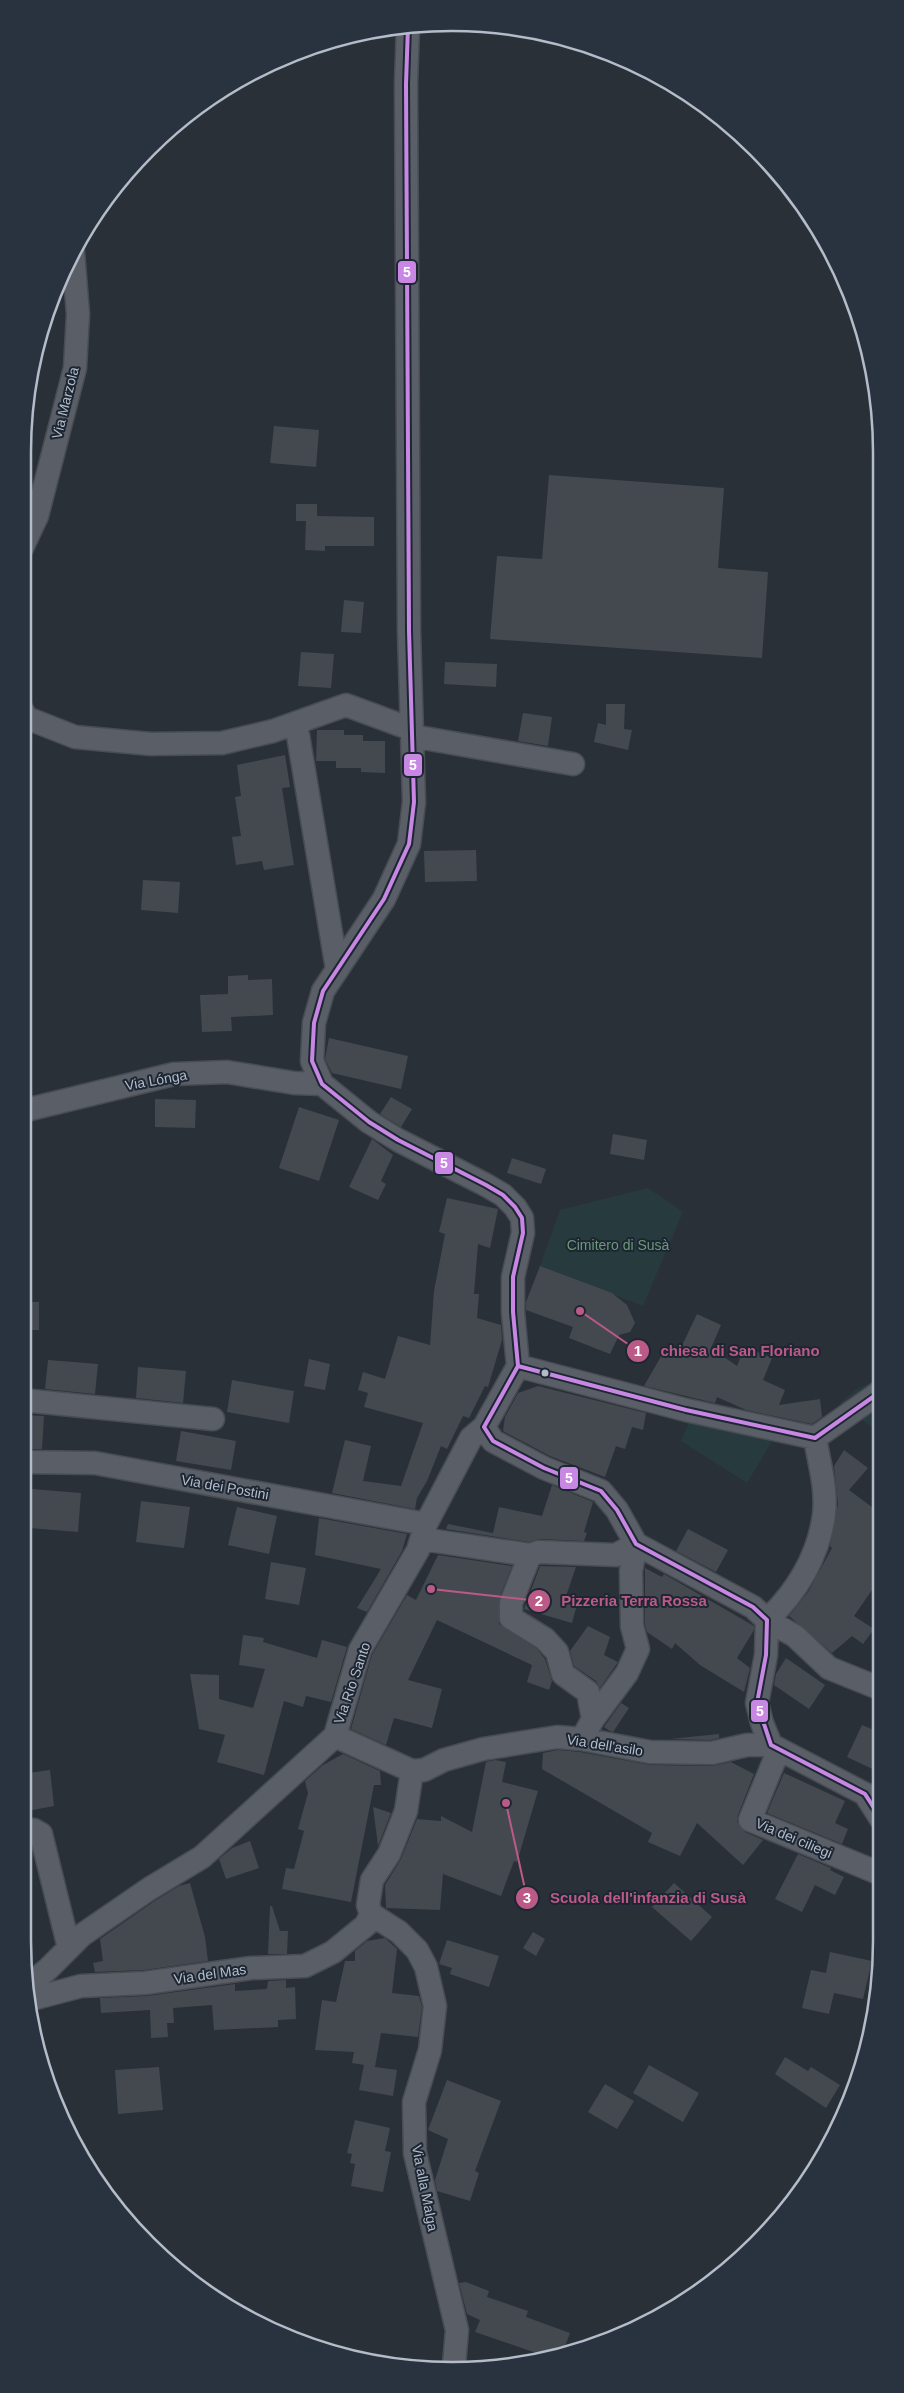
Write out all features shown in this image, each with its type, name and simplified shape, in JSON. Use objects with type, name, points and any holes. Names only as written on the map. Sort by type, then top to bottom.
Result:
[{"type":"street","points":[[408,34],[406,94],[416,471],[411,733],[414,802],[409,844],[384,899],[323,991],[314,1023],[312,1061],[322,1084],[369,1122],[398,1140],[486,1185],[503,1195],[515,1207],[522,1218],[523,1233],[513,1277],[513,1312],[518,1366],[639,1398],[815,1438],[873,1395]]},
{"type":"street","name":"Via Marzola","points":[[31,529],[37,516],[75,368],[78,314],[74,268]]},
{"type":"street","points":[[31,717],[75,737],[151,744],[222,743],[274,731],[346,705],[411,733],[573,764]]},
{"type":"street","points":[[296,723],[337,970]]},
{"type":"street","name":"Via Lónga","points":[[31,1109],[174,1074],[227,1072],[294,1083],[322,1084]]},
{"type":"street","name":"Via Rio Santo","points":[[33,1981],[82,1935],[149,1888],[202,1857],[335,1736],[360,1650],[418,1550],[424,1532],[471,1438],[484,1427],[518,1366]]},
{"type":"street","points":[[31,1401],[213,1419]]},
{"type":"street","points":[[484,1427],[492,1441],[544,1468],[601,1491],[616,1510],[636,1544],[753,1607],[768,1620],[795,1636],[829,1668],[873,1686]]},
{"type":"street","points":[[815,1438],[824,1490],[824,1513],[818,1542],[810,1564],[778,1610],[768,1620],[766,1655],[757,1703],[762,1723],[775,1747],[873,1797]]},
{"type":"street","name":"Via dei Postini","points":[[31,1462],[95,1463],[530,1554],[539,1552],[616,1556],[636,1544]]},
{"type":"street","points":[[582,1739],[593,1719],[627,1673],[638,1649],[632,1626],[631,1572],[636,1544]]},
{"type":"street","points":[[530,1554],[511,1603],[511,1618],[545,1639],[557,1652],[563,1674],[588,1692],[593,1719]]},
{"type":"street","points":[[335,1736],[412,1771],[406,1811],[389,1854],[372,1880],[368,1905],[371,1914]]},
{"type":"street","name":"Via dell'asilo","points":[[412,1771],[424,1770],[444,1760],[483,1749],[557,1737],[582,1739],[650,1752],[712,1753],[747,1746],[775,1747]]},
{"type":"street","name":"Via dei ciliegi","points":[[775,1747],[750,1820],[873,1871]]},
{"type":"street","points":[[31,1830],[41,1834],[69,1948]]},
{"type":"street","name":"Via del Mas","points":[[35,1998],[81,1986],[145,1982],[250,1968],[305,1966],[333,1952],[366,1925],[371,1914]]},
{"type":"street","name":"Via alla Malga","points":[[371,1914],[399,1932],[417,1950],[426,1967],[435,2006],[430,2050],[414,2102],[416,2153],[457,2330],[454,2362]]},
{"type":"green space","name":"Cimitero di Susà","points":[[648,1188],[683,1212],[643,1306],[540,1266],[560,1210]]},
{"type":"green space","points":[[873,1381],[873,1428],[840,1403],[855,1390]]},
{"type":"green space","points":[[692,1415],[774,1438],[747,1483],[681,1441]]},
{"type":"building","points":[[274,426],[319,430],[316,467],[270,463]]},
{"type":"building","points":[[549,475],[724,488],[718,568],[768,572],[762,658],[490,639],[497,556],[542,559]]},
{"type":"building","points":[[296,504],[317,504],[317,516],[374,517],[374,546],[325,546],[325,551],[305,550],[306,521],[296,521]]},
{"type":"building","points":[[344,600],[364,602],[361,633],[341,632]]},
{"type":"building","points":[[301,652],[334,654],[331,688],[298,686]]},
{"type":"building","points":[[445,662],[497,664],[496,687],[444,684]]},
{"type":"building","points":[[606,704],[625,704],[624,729],[632,730],[628,750],[594,742],[598,723],[606,725]]},
{"type":"building","points":[[523,713],[552,717],[548,746],[518,741]]},
{"type":"building","points":[[317,730],[344,730],[344,735],[363,735],[363,741],[385,741],[385,773],[361,772],[361,768],[336,768],[336,761],[316,761]]},
{"type":"building","points":[[285,755],[290,787],[282,788],[294,865],[264,870],[262,861],[236,865],[232,837],[241,836],[235,797],[241,796],[237,765]]},
{"type":"building","points":[[476,850],[477,881],[425,882],[424,851]]},
{"type":"building","points":[[143,880],[180,882],[178,913],[141,910]]},
{"type":"building","points":[[248,975],[248,980],[272,979],[273,1015],[231,1017],[232,1031],[202,1032],[200,995],[228,994],[228,976]]},
{"type":"building","points":[[329,1038],[408,1056],[401,1089],[332,1073],[325,1059]]},
{"type":"building","points":[[391,1097],[412,1109],[401,1127],[380,1114]]},
{"type":"building","points":[[155,1099],[196,1100],[195,1128],[155,1127]]},
{"type":"building","points":[[299,1107],[339,1120],[319,1181],[279,1168]]},
{"type":"building","points":[[613,1134],[647,1140],[644,1160],[610,1154]]},
{"type":"building","points":[[372,1139],[393,1155],[381,1181],[386,1184],[378,1200],[349,1187]]},
{"type":"building","points":[[512,1158],[546,1169],[541,1184],[507,1173]]},
{"type":"building","points":[[447,1198],[498,1209],[490,1248],[478,1244],[474,1294],[479,1294],[477,1318],[501,1325],[502,1340],[488,1387],[485,1386],[469,1418],[463,1416],[447,1449],[441,1446],[427,1481],[417,1498],[415,1509],[332,1493],[345,1440],[371,1446],[363,1481],[401,1486],[423,1423],[364,1407],[368,1393],[358,1390],[363,1372],[385,1379],[398,1336],[430,1345],[434,1291],[445,1234],[439,1232]]},
{"type":"building","points":[[540,1266],[612,1293],[627,1305],[635,1323],[630,1332],[619,1335],[610,1354],[569,1338],[573,1327],[526,1310],[526,1302]]},
{"type":"building","points":[[31,1302],[39,1302],[39,1330],[31,1330]]},
{"type":"building","points":[[697,1314],[721,1325],[711,1348],[737,1366],[745,1347],[772,1358],[763,1380],[785,1390],[779,1405],[820,1399],[822,1417],[812,1424],[746,1410],[717,1397],[715,1403],[644,1386],[667,1346],[678,1354]]},
{"type":"building","points":[[309,1359],[330,1364],[325,1390],[304,1386]]},
{"type":"building","points":[[48,1360],[98,1364],[95,1394],[45,1389]]},
{"type":"building","points":[[138,1367],[186,1371],[183,1403],[136,1398]]},
{"type":"building","points":[[232,1380],[294,1391],[289,1423],[227,1412]]},
{"type":"building","points":[[538,1386],[646,1413],[643,1430],[632,1427],[625,1449],[616,1446],[605,1477],[550,1456],[503,1431],[505,1417],[518,1393]]},
{"type":"building","points":[[31,1415],[44,1416],[42,1449],[31,1449]]},
{"type":"building","points":[[181,1431],[236,1441],[231,1470],[176,1461]]},
{"type":"building","points":[[844,1450],[868,1468],[849,1490],[873,1508],[873,1589],[854,1616],[873,1628],[873,1630],[863,1644],[852,1636],[832,1653],[789,1616],[808,1592],[832,1548],[830,1546],[838,1504],[834,1466]]},
{"type":"building","points":[[552,1485],[593,1502],[584,1532],[587,1533],[584,1541],[540,1539],[529,1542],[446,1529],[448,1524],[493,1533],[499,1507],[542,1516]]},
{"type":"building","points":[[32,1489],[81,1493],[78,1532],[31,1528]]},
{"type":"building","points":[[141,1501],[190,1507],[184,1548],[136,1542]]},
{"type":"building","points":[[237,1507],[277,1516],[269,1554],[228,1545]]},
{"type":"building","points":[[319,1518],[407,1534],[402,1551],[367,1612],[357,1608],[381,1569],[315,1555]]},
{"type":"building","points":[[688,1529],[728,1550],[716,1572],[676,1551]]},
{"type":"building","points":[[438,1555],[512,1566],[499,1599],[499,1624],[537,1649],[545,1659],[552,1681],[549,1690],[527,1682],[532,1665],[437,1620],[408,1680],[442,1689],[432,1728],[394,1718],[386,1745],[351,1729],[372,1655],[407,1595],[416,1600]]},
{"type":"building","points":[[271,1562],[306,1568],[299,1605],[265,1599]]},
{"type":"building","points":[[540,1566],[576,1567],[565,1599],[578,1601],[572,1623],[524,1609]]},
{"type":"building","points":[[645,1568],[662,1577],[664,1574],[754,1626],[754,1630],[737,1658],[750,1668],[744,1692],[700,1665],[675,1643],[672,1649],[647,1632],[645,1624]]},
{"type":"building","points":[[588,1626],[610,1637],[604,1655],[618,1662],[600,1688],[596,1681],[574,1666],[570,1651]]},
{"type":"building","points":[[243,1635],[264,1638],[263,1642],[317,1658],[322,1640],[347,1647],[331,1702],[306,1696],[303,1707],[284,1701],[264,1775],[217,1762],[225,1735],[199,1729],[190,1674],[219,1675],[219,1699],[253,1708],[265,1669],[239,1665]]},
{"type":"building","points":[[786,1658],[825,1685],[809,1709],[774,1685],[776,1674]]},
{"type":"building","points":[[621,1703],[629,1708],[613,1732],[610,1731],[604,1727]]},
{"type":"building","points":[[862,1725],[873,1730],[873,1769],[847,1757]]},
{"type":"building","points":[[719,1734],[719,1738],[711,1740],[670,1739]]},
{"type":"building","points":[[558,1750],[580,1752],[650,1765],[712,1766],[731,1762],[754,1774],[737,1822],[745,1832],[763,1840],[743,1865],[697,1823],[680,1856],[648,1842],[652,1833],[542,1769],[543,1753]]},
{"type":"building","points":[[343,1754],[380,1771],[381,1785],[374,1785],[351,1902],[282,1889],[286,1868],[294,1869],[304,1831],[298,1829],[308,1793],[305,1781],[323,1765]]},
{"type":"building","points":[[495,1760],[506,1762],[502,1782],[538,1791],[517,1862],[514,1861],[501,1896],[443,1874],[440,1910],[386,1908],[385,1885],[401,1859],[417,1819],[441,1821],[441,1816],[472,1832],[486,1762]]},
{"type":"building","points":[[50,1770],[54,1806],[31,1810],[31,1773]]},
{"type":"building","points":[[784,1773],[845,1801],[835,1823],[848,1829],[842,1844],[767,1813]]},
{"type":"building","points":[[373,1807],[391,1813],[378,1846]]},
{"type":"building","points":[[250,1841],[259,1868],[226,1879],[219,1859],[232,1848]]},
{"type":"building","points":[[798,1854],[831,1868],[830,1870],[844,1877],[835,1895],[815,1885],[802,1912],[775,1899]]},
{"type":"building","points":[[190,1883],[205,1937],[208,1961],[144,1970],[95,1972],[93,1963],[103,1961],[100,1939],[156,1900],[179,1886]]},
{"type":"building","points":[[674,1883],[712,1917],[691,1941],[652,1907]]},
{"type":"building","points":[[270,1906],[272,1906],[280,1931],[288,1931],[287,1954],[268,1954]]},
{"type":"building","points":[[533,1932],[545,1939],[536,1956],[523,1948]]},
{"type":"building","points":[[385,1938],[397,1949],[392,1993],[419,1996],[422,2007],[418,2037],[381,2033],[375,2067],[397,2070],[393,2096],[359,2090],[364,2065],[352,2063],[354,2052],[315,2050],[322,2000],[336,2002],[345,1961],[355,1961],[355,1951],[367,1941]]},
{"type":"building","points":[[447,1940],[499,1956],[489,1987],[450,1974],[452,1968],[439,1964]]},
{"type":"building","points":[[830,1952],[872,1961],[863,1999],[834,1993],[829,2014],[802,2008],[811,1970],[826,1973]]},
{"type":"building","points":[[286,1980],[286,1988],[295,1987],[296,2019],[278,2020],[278,2027],[214,2030],[212,2005],[173,2008],[174,2023],[167,2023],[168,2037],[151,2038],[150,2010],[101,2013],[100,1998],[147,1996],[235,1984],[235,1991],[267,1989],[268,1981]]},
{"type":"building","points":[[785,2057],[808,2071],[811,2067],[840,2085],[826,2108],[775,2074]]},
{"type":"building","points":[[649,2065],[699,2093],[683,2122],[633,2093]]},
{"type":"building","points":[[159,2067],[163,2110],[118,2114],[115,2070]]},
{"type":"building","points":[[447,2080],[501,2101],[475,2171],[479,2173],[470,2201],[437,2191],[435,2180],[448,2139],[428,2130]]},
{"type":"building","points":[[605,2084],[634,2101],[617,2129],[588,2112]]},
{"type":"building","points":[[355,2120],[390,2128],[385,2151],[391,2152],[383,2192],[351,2186],[355,2164],[350,2163],[352,2154],[347,2153]]},
{"type":"building","points":[[466,2282],[489,2291],[487,2297],[528,2311],[526,2317],[570,2333],[565,2346],[537,2353],[475,2332],[480,2320],[467,2314],[459,2283]]},
{"type":"transit line","name":"5","points":[[408,34],[406,84],[409,631],[414,802],[409,844],[384,899],[323,991],[314,1023],[312,1061],[322,1084],[369,1122],[398,1140],[486,1185],[503,1195],[515,1207],[522,1218],[523,1233],[513,1277],[513,1312],[518,1366]]},
{"type":"transit line","name":"5","points":[[518,1366],[484,1427],[493,1441],[544,1468],[601,1491],[617,1510],[636,1544],[753,1607],[767,1620],[766,1655],[757,1703],[771,1745],[865,1794],[873,1806]]},
{"type":"transit line","name":"5","points":[[518,1366],[686,1410],[815,1438],[873,1397]]},
{"type":"place","name":"chiesa di San Floriano","points":[[580,1311]]},
{"type":"place","name":"Pizzeria Terra Rossa","points":[[431,1589]]},
{"type":"place","name":"Scuola dell'infanzia di Susà","points":[[506,1803]]}]
